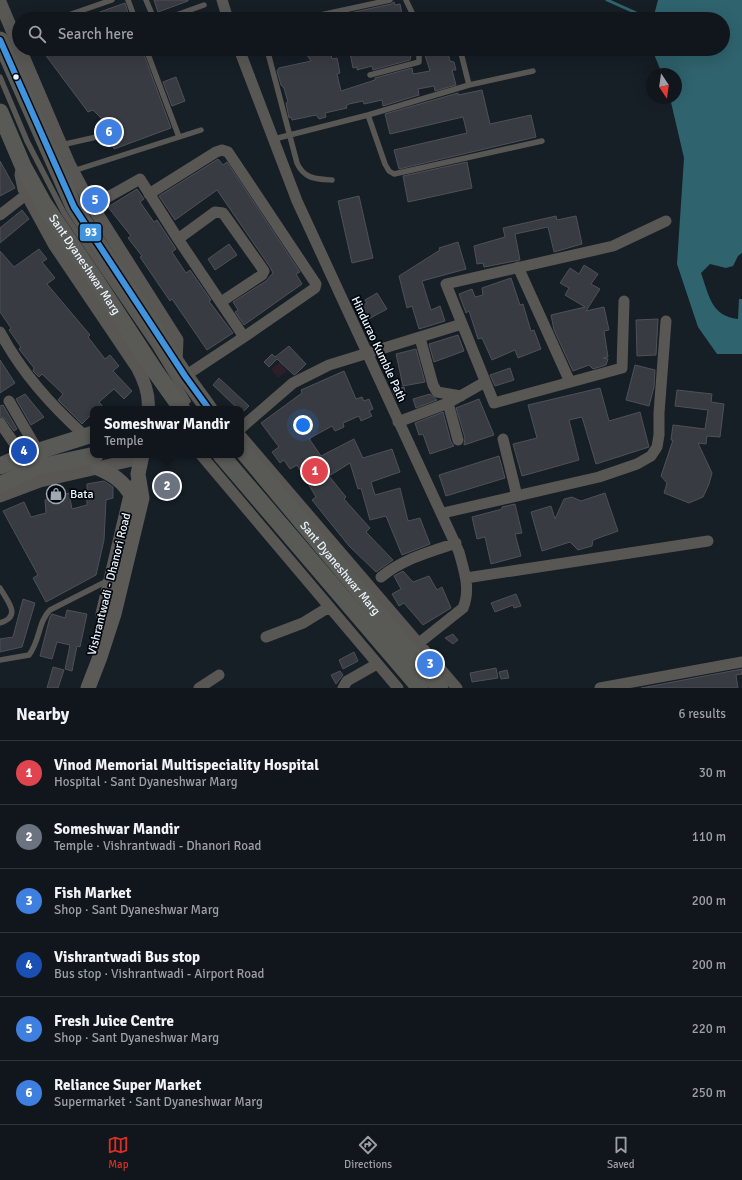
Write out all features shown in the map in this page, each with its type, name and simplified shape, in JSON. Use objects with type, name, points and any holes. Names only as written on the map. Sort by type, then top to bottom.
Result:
[{"type":"main road","name":"Sant Dyaneshwar Marg","points":[[19,56],[74,207],[185,376],[185,404]]},
{"type":"main road","name":"Sant Dyaneshwar Marg","points":[[0,112],[23,166],[57,224],[155,371],[185,404]]},
{"type":"main road","points":[[0,466],[30,454],[89,435]]},
{"type":"main road","name":"Sant Dyaneshwar Marg","points":[[244,453],[440,688]]},
{"type":"main road","name":"Vishrantwadi - Dhanori Road","points":[[81,688],[101,624],[131,495],[138,481],[142,458]]},
{"type":"main road","name":"Sant Dyaneshwar Marg","points":[[224,458],[408,651],[420,688]]},
{"type":"main road","points":[[0,485],[35,468],[97,461],[126,485],[131,495]]},
{"type":"main road","name":"Vishrantwadi - Dhanori Road","points":[[88,688],[100,657],[116,607],[142,498],[138,481]]},
{"type":"street","points":[[222,0],[226,12]]},
{"type":"street","points":[[0,2],[11,35]]},
{"type":"street","points":[[23,56],[73,172],[92,206],[177,340],[176,361]]},
{"type":"street","name":"Hindurao Kumble Path","points":[[242,56],[297,201],[398,422],[456,543],[466,578],[467,599],[463,608],[408,651],[347,681],[343,688]]},
{"type":"street","points":[[149,194],[216,152],[222,150],[228,152],[315,280],[316,284],[314,288],[244,338],[185,376]]},
{"type":"street","points":[[23,166],[22,182],[27,194],[54,244],[137,367],[144,381],[149,400],[148,406]]},
{"type":"street","points":[[92,206],[140,179],[244,338]]},
{"type":"street","points":[[0,215],[27,194]]},
{"type":"street","points":[[178,239],[215,212],[219,211],[223,213],[262,268],[264,271],[262,275],[221,302]]},
{"type":"street","points":[[624,301],[622,368],[494,403],[446,284],[613,246],[666,221]]},
{"type":"street","points":[[518,267],[570,382]]},
{"type":"street","points":[[442,513],[600,477],[637,464],[651,456],[657,447],[659,435],[659,413],[666,321]]},
{"type":"street","points":[[244,425],[292,383],[329,365],[462,324]]},
{"type":"street","points":[[0,332],[30,380],[58,411],[89,435]]},
{"type":"street","points":[[420,338],[433,385],[437,392],[461,396]]},
{"type":"street","points":[[398,422],[448,403],[486,382]]},
{"type":"street","points":[[9,401],[30,454]]},
{"type":"street","points":[[448,403],[458,440]]},
{"type":"street","points":[[0,423],[30,454]]},
{"type":"street","points":[[503,439],[516,496]]},
{"type":"street","points":[[244,440],[408,651],[457,688]]},
{"type":"street","points":[[0,496],[40,480],[97,461],[124,458]]},
{"type":"street","points":[[204,458],[398,688]]},
{"type":"street","points":[[466,578],[708,541]]},
{"type":"street","points":[[382,577],[392,568],[416,556],[456,543]]},
{"type":"street","points":[[266,637],[303,623],[329,606]]},
{"type":"street","points":[[600,688],[742,662]]},
{"type":"street","points":[[200,688],[219,675]]},
{"type":"lane","points":[[77,12],[112,0]]},
{"type":"lane","points":[[128,0],[132,12]]},
{"type":"lane","points":[[146,0],[151,12]]},
{"type":"lane","points":[[334,12],[390,0]]},
{"type":"lane","points":[[406,0],[412,12]]},
{"type":"lane","points":[[186,12],[204,6]]},
{"type":"lane","points":[[149,56],[179,137]]},
{"type":"lane","points":[[270,56],[300,170],[308,177],[332,180]]},
{"type":"lane","points":[[370,75],[419,62],[421,56]]},
{"type":"lane","points":[[462,56],[469,85]]},
{"type":"lane","points":[[274,139],[368,115],[469,85],[533,71]]},
{"type":"lane","points":[[0,78],[27,141],[64,213],[155,346],[185,404]]},
{"type":"lane","points":[[368,115],[385,164],[389,171],[394,174],[542,141]]},
{"type":"lane","points":[[73,172],[202,130]]},
{"type":"lane","points":[[61,146],[101,136]]},
{"type":"lane","points":[[0,660],[29,654],[34,649],[44,615],[50,610],[111,579]]},
{"type":"lane","points":[[0,588],[12,612],[12,617],[8,621],[0,623]]},
{"type":"shaded area","points":[[280,362],[287,371],[278,378],[271,369]]},
{"type":"water","points":[[658,0],[742,0],[742,253],[738,256],[733,266],[726,268],[710,264],[701,273],[712,303],[722,314],[738,319],[739,299],[742,299],[742,354],[717,354],[698,327],[677,264],[684,158],[671,104],[682,104],[682,68],[660,68],[655,56],[730,56],[730,12],[655,12]]},
{"type":"building","points":[[154,0],[188,0],[188,1],[158,12]]},
{"type":"building","points":[[394,2],[395,5],[400,4],[402,12],[354,12],[391,4]]},
{"type":"building","points":[[125,3],[128,12],[100,12]]},
{"type":"building","points":[[46,56],[145,56],[171,128],[114,149],[104,121],[93,110],[88,112]]},
{"type":"building","points":[[308,56],[331,56],[332,59],[337,58],[340,73],[337,74],[341,91],[375,80],[375,78],[412,68],[413,74],[430,71],[425,56],[449,56],[450,61],[454,62],[456,70],[452,70],[456,85],[435,91],[434,86],[418,89],[419,95],[383,106],[382,100],[364,104],[363,101],[349,104],[346,106],[347,108],[325,113],[326,117],[319,119],[316,115],[292,120],[291,117],[289,118],[286,103],[288,102],[277,71],[279,68],[311,61]]},
{"type":"building","points":[[351,56],[411,56],[410,60],[373,70],[372,66],[357,70],[357,67],[353,68]]},
{"type":"building","points":[[176,77],[185,101],[172,106],[163,82]]},
{"type":"building","points":[[482,90],[490,124],[531,115],[536,137],[399,169],[394,150],[467,133],[463,117],[390,134],[385,114],[458,93],[458,95]]},
{"type":"building","points":[[218,159],[223,165],[227,162],[300,272],[296,274],[302,284],[244,325],[235,312],[238,310],[233,302],[266,281],[273,273],[270,267],[217,190],[175,220],[159,196]]},
{"type":"building","points":[[0,161],[15,188],[0,196]]},
{"type":"building","points":[[467,162],[472,188],[408,202],[403,176]]},
{"type":"building","points":[[137,189],[144,199],[140,202],[154,222],[157,220],[176,249],[172,252],[186,273],[190,270],[211,300],[209,301],[233,333],[207,350],[172,299],[170,301],[140,257],[142,256],[128,238],[131,236],[108,207]]},
{"type":"building","points":[[359,196],[373,258],[352,263],[338,201]]},
{"type":"building","points":[[22,210],[29,219],[0,243],[0,228]]},
{"type":"building","points":[[556,216],[557,220],[576,216],[582,244],[554,252],[548,227],[515,234],[520,260],[484,267],[483,263],[477,264],[474,246],[505,237],[503,228]]},
{"type":"building","points":[[458,242],[466,269],[422,281],[431,310],[440,306],[445,321],[419,329],[412,306],[407,308],[399,276],[440,250],[439,248]]},
{"type":"building","points":[[229,244],[237,255],[215,270],[208,259]]},
{"type":"building","points":[[39,249],[47,259],[42,262],[55,278],[47,284],[90,335],[88,337],[105,359],[110,355],[119,366],[113,371],[132,391],[124,399],[114,389],[99,402],[102,406],[90,406],[90,416],[82,424],[58,400],[63,394],[42,374],[39,377],[33,371],[34,368],[19,349],[21,347],[9,330],[11,328],[0,312],[0,251],[14,267]]},
{"type":"building","points":[[584,265],[598,274],[591,284],[600,289],[586,311],[604,307],[609,330],[604,331],[608,357],[603,358],[608,359],[606,365],[593,369],[589,365],[573,371],[554,330],[551,315],[585,307],[565,295],[569,288],[560,283],[570,268],[579,274]]},
{"type":"building","points":[[511,278],[520,305],[523,304],[531,331],[534,330],[541,349],[518,358],[515,350],[492,360],[482,338],[478,339],[469,311],[466,313],[459,294],[472,289],[475,297],[483,295],[482,288]]},
{"type":"building","points":[[377,293],[387,309],[363,322],[356,309],[367,303],[365,300]]},
{"type":"building","points":[[658,319],[656,355],[637,356],[636,320]]},
{"type":"building","points":[[458,335],[464,351],[434,362],[429,344]]},
{"type":"building","points":[[289,346],[306,364],[294,375],[277,359],[269,367],[264,362],[272,354],[275,357]]},
{"type":"building","points":[[416,349],[425,382],[403,386],[396,354]]},
{"type":"building","points":[[0,360],[15,383],[0,393]]},
{"type":"building","points":[[635,365],[655,370],[654,387],[649,406],[626,400]]},
{"type":"building","points":[[510,368],[514,380],[495,386],[490,375]]},
{"type":"building","points":[[344,371],[356,399],[362,397],[364,401],[369,399],[373,409],[369,411],[372,416],[361,421],[359,416],[343,423],[344,427],[335,431],[332,426],[310,438],[310,440],[321,456],[354,439],[363,458],[392,449],[400,472],[371,482],[375,495],[400,488],[408,521],[420,518],[430,544],[402,555],[386,516],[370,520],[361,488],[358,489],[350,463],[329,476],[346,497],[344,499],[370,528],[366,532],[393,560],[376,572],[349,546],[312,500],[316,497],[297,465],[290,469],[284,460],[280,463],[272,452],[279,447],[261,423],[302,393],[301,390]]},
{"type":"building","points":[[219,378],[249,406],[244,411],[244,406],[235,406],[213,385]]},
{"type":"building","points":[[404,387],[406,397],[396,399],[392,390]]},
{"type":"building","points":[[600,388],[609,421],[640,412],[649,447],[596,464],[582,417],[569,420],[579,460],[522,476],[513,444],[537,438],[528,405]]},
{"type":"building","points":[[677,390],[712,394],[711,402],[724,404],[720,437],[707,436],[706,444],[698,443],[712,473],[709,484],[703,497],[689,503],[664,493],[667,483],[661,476],[673,440],[671,440],[673,425],[705,429],[708,410],[675,406]]},
{"type":"building","points":[[25,394],[44,417],[31,425],[16,399]]},
{"type":"building","points":[[430,394],[437,400],[416,408],[413,399]]},
{"type":"building","points":[[479,399],[494,435],[464,445],[465,438],[456,408]]},
{"type":"building","points":[[3,405],[17,429],[14,431],[5,419],[0,416],[0,406]]},
{"type":"building","points":[[443,412],[451,442],[454,446],[430,454],[423,434],[419,435],[415,423]]},
{"type":"building","points":[[499,456],[505,478],[446,496],[439,475]]},
{"type":"building","points":[[104,481],[113,487],[113,498],[106,500],[104,540],[96,575],[46,602],[33,578],[38,575],[3,511],[24,502],[31,517],[46,513],[45,500],[69,493],[72,509],[87,505],[87,484]]},
{"type":"building","points":[[605,493],[618,531],[593,540],[592,546],[578,550],[570,542],[542,551],[531,512],[551,506],[555,519],[564,499],[572,497],[581,501]]},
{"type":"building","points":[[515,504],[522,533],[515,534],[521,556],[491,564],[485,537],[477,539],[472,517]]},
{"type":"building","points":[[403,571],[413,582],[429,576],[437,590],[442,587],[451,608],[423,625],[404,603],[399,606],[392,594],[401,589],[394,576]]},
{"type":"building","points":[[516,594],[521,606],[514,608],[513,605],[495,612],[491,603]]},
{"type":"building","points":[[23,599],[35,603],[22,647],[0,652],[0,639],[13,637]]},
{"type":"building","points":[[67,610],[87,614],[80,647],[77,646],[72,671],[65,669],[70,645],[57,642],[52,659],[40,656],[50,617],[52,614],[65,618]]},
{"type":"building","points":[[453,634],[458,640],[453,644],[445,638]]},
{"type":"building","points":[[354,652],[358,661],[343,669],[339,660]]},
{"type":"building","points":[[53,667],[64,670],[58,688],[47,688]]},
{"type":"building","points":[[496,668],[498,678],[472,682],[470,673]]},
{"type":"building","points":[[742,669],[742,674],[736,675],[738,688],[641,688]]},
{"type":"building","points":[[507,670],[509,678],[501,679],[499,672]]},
{"type":"building","points":[[340,671],[343,675],[336,684],[331,675]]},
{"type":"waterway","points":[[607,0],[634,12]]},
{"type":"transit line","name":"93","points":[[0,40],[74,207],[185,376],[207,406]]},
{"type":"place","name":"Reliance Super Market","points":[[109,132]]},
{"type":"place","name":"Fresh Juice Centre","points":[[95,200]]},
{"type":"place","name":"Vishrantwadi Bus stop","points":[[24,451]]},
{"type":"place","name":"Vinod Memorial Multispeciality Hospital","points":[[315,471]]},
{"type":"place","name":"Someshwar Mandir","points":[[167,486]]},
{"type":"place","name":"Bata","points":[[56,494]]},
{"type":"place","name":"Fish Market","points":[[430,664]]}]
